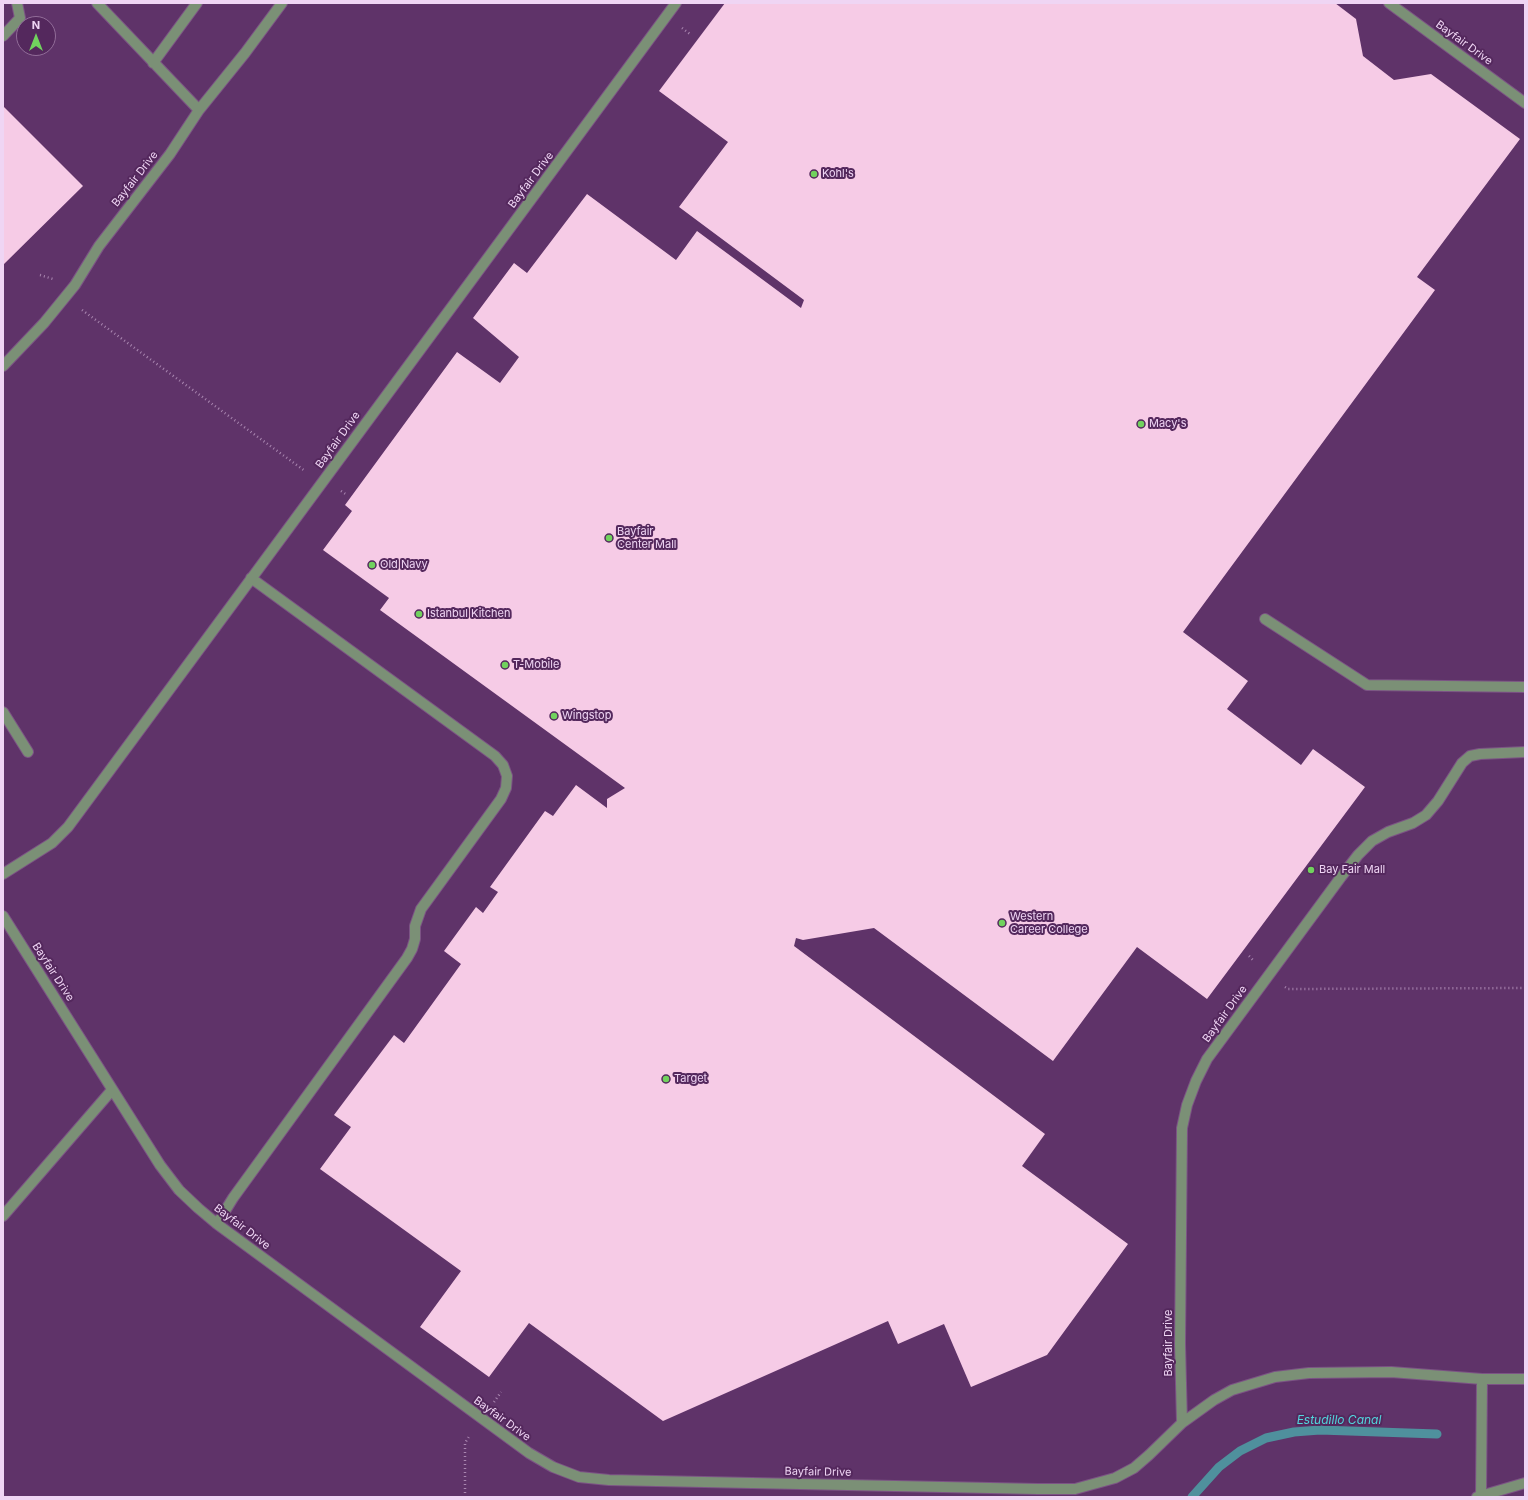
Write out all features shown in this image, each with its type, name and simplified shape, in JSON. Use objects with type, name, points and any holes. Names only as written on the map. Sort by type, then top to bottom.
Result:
[{"type":"street","points":[[3,36],[20,18],[17,3]]},
{"type":"street","points":[[97,3],[199,110]]},
{"type":"street","points":[[153,63],[197,3]]},
{"type":"street","name":"Bayfair Drive","points":[[3,366],[44,323],[75,285],[99,246],[170,154],[199,110],[245,54],[282,3]]},
{"type":"street","name":"Bayfair Drive","points":[[3,874],[52,842],[68,827],[676,3]]},
{"type":"street","name":"Bayfair Drive","points":[[1389,3],[1525,103]]},
{"type":"street","points":[[216,1224],[233,1198],[407,958],[412,949],[416,922],[421,909],[501,799],[506,788],[507,776],[503,765],[495,756],[251,578]]},
{"type":"street","points":[[1265,619],[1367,685],[1525,687]]},
{"type":"street","points":[[3,712],[28,752]]},
{"type":"street","name":"Bayfair Drive","points":[[1182,1424],[1180,1344],[1182,1128],[1187,1105],[1207,1058],[1358,855],[1372,841],[1388,832],[1413,823],[1426,815],[1438,801],[1462,763],[1470,756],[1480,754],[1525,752]]},
{"type":"street","name":"Bayfair Drive","points":[[3,916],[160,1165],[179,1190],[216,1224],[529,1453],[553,1467],[579,1477],[609,1480],[1038,1489],[1075,1488],[1094,1485],[1115,1478],[1134,1468],[1182,1424],[1214,1400],[1232,1390],[1275,1377],[1309,1373],[1391,1372],[1482,1379],[1525,1379]]},
{"type":"street","points":[[3,1216],[112,1090]]},
{"type":"street","points":[[1482,1379],[1480,1497],[1525,1483]]},
{"type":"path","points":[[40,275],[75,285],[82,311],[141,352],[301,469],[348,495]]},
{"type":"path","points":[[1249,956],[1288,990],[1525,988]]},
{"type":"path","points":[[465,1497],[465,1443],[501,1392]]},
{"type":"building","points":[[725,3],[1335,3],[1356,19],[1363,56],[1394,80],[1431,74],[1520,139],[1417,277],[1435,290],[1183,632],[1248,681],[1227,709],[1301,765],[1313,749],[1365,787],[1207,999],[1137,947],[1053,1061],[874,928],[803,940],[796,938],[794,946],[1045,1134],[1022,1166],[1128,1244],[1047,1355],[971,1387],[944,1324],[898,1344],[888,1321],[663,1421],[529,1323],[489,1377],[420,1327],[461,1271],[320,1169],[351,1127],[334,1115],[394,1035],[404,1043],[461,964],[444,951],[476,907],[483,913],[498,892],[490,887],[545,811],[553,816],[576,785],[607,808],[607,799],[625,788],[380,610],[389,598],[323,550],[352,511],[345,505],[457,352],[500,383],[519,357],[473,318],[514,263],[527,273],[587,194],[676,260],[697,231],[801,308],[804,300],[679,207],[728,142],[659,91]]},
{"type":"building","points":[[3,106],[83,186],[3,265]]},
{"type":"waterway","name":"Estudillo Canal","points":[[1192,1497],[1219,1467],[1240,1451],[1266,1438],[1294,1432],[1320,1430],[1437,1434]]},
{"type":"place","name":"Kohl's","points":[[814,174]]},
{"type":"place","name":"Macy's","points":[[1141,424]]},
{"type":"place","name":"Bayfair Center Mall","points":[[609,538]]},
{"type":"place","name":"Old Navy","points":[[372,565]]},
{"type":"place","name":"Istanbul Kitchen","points":[[419,614]]},
{"type":"place","name":"T-Mobile","points":[[505,665]]},
{"type":"place","name":"Wingstop","points":[[554,716]]},
{"type":"place","name":"Bay Fair Mall","points":[[1311,870]]},
{"type":"place","name":"Western Career College","points":[[1002,923]]},
{"type":"place","name":"Target","points":[[666,1079]]}]
